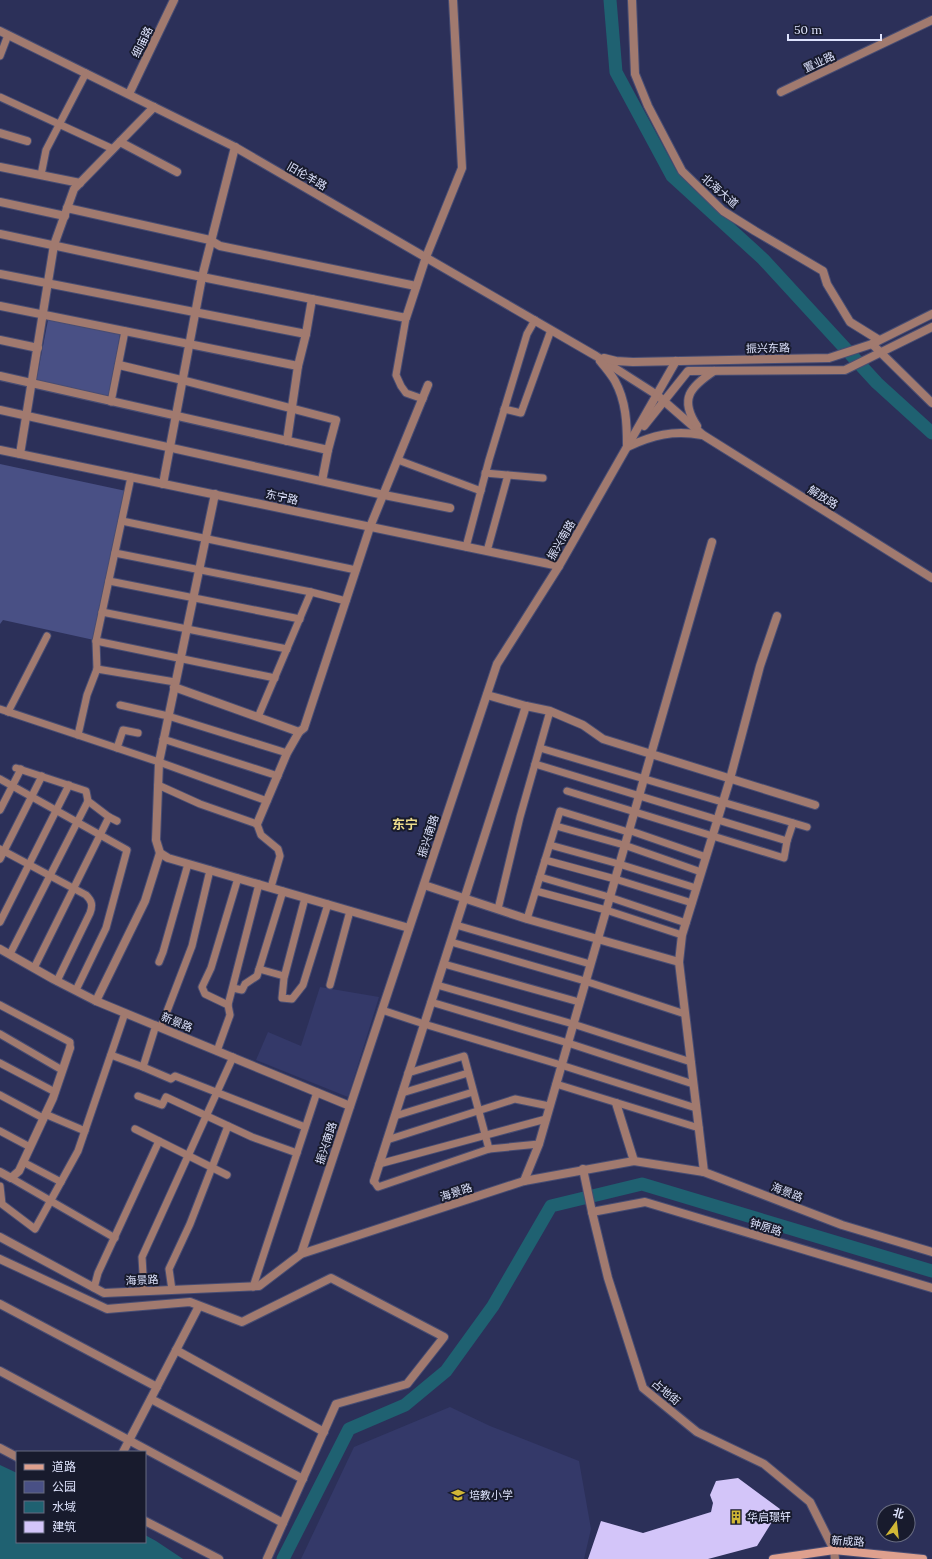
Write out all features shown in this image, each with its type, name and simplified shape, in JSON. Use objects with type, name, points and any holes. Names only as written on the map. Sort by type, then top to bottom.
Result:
[{"type":"main road","name":"新成路","points":[[773,1559],[834,1550],[923,1559]]},
{"type":"street","name":"细庙路","points":[[129,94],[174,0]]},
{"type":"street","points":[[0,234],[406,318],[426,257],[462,168],[453,0]]},
{"type":"street","name":"北海大道","points":[[632,0],[635,74],[648,106],[682,171],[723,211],[755,232],[823,271],[827,284],[850,322],[876,342],[880,352],[932,403]]},
{"type":"street","name":"置业路","points":[[781,92],[932,20]]},
{"type":"street","name":"旧伦羊路","points":[[0,31],[235,147],[596,356]]},
{"type":"street","points":[[20,454],[54,245],[74,189],[154,107]]},
{"type":"street","points":[[0,133],[28,141]]},
{"type":"street","points":[[120,142],[177,172]]},
{"type":"street","points":[[163,484],[202,277],[210,240],[235,147]]},
{"type":"street","points":[[0,166],[80,183]]},
{"type":"street","points":[[0,202],[66,212],[210,240],[220,246],[416,286]]},
{"type":"street","points":[[0,274],[306,334]]},
{"type":"street","points":[[287,441],[298,366],[306,334],[312,299]]},
{"type":"street","points":[[0,306],[298,366]]},
{"type":"street","name":"振兴东路","points":[[596,356],[616,361],[633,362],[829,358],[876,342],[932,314]]},
{"type":"street","points":[[880,352],[932,327]]},
{"type":"street","points":[[0,340],[38,348]]},
{"type":"street","name":"振兴东路","points":[[664,401],[688,371],[845,370],[880,352]]},
{"type":"street","points":[[596,356],[657,395],[703,435]]},
{"type":"street","points":[[596,356],[614,380],[621,394],[627,425],[627,447]]},
{"type":"street","points":[[627,447],[676,361]]},
{"type":"street","points":[[119,365],[336,420],[322,481]]},
{"type":"street","points":[[703,435],[689,414],[687,407],[688,398],[693,388],[714,371]]},
{"type":"street","points":[[0,376],[328,450]]},
{"type":"street","points":[[258,824],[287,753],[299,732],[304,728],[370,527],[428,385]]},
{"type":"street","points":[[627,447],[664,401]]},
{"type":"street","points":[[0,410],[384,495],[450,508]]},
{"type":"street","points":[[627,447],[644,439],[664,433],[685,432],[703,435]]},
{"type":"street","name":"解放路","points":[[703,435],[932,578]]},
{"type":"street","name":"振兴南路","points":[[301,1254],[497,664],[559,566],[627,447]]},
{"type":"street","name":"东宁路","points":[[0,450],[559,566]]},
{"type":"street","points":[[96,1001],[145,901],[160,853],[156,840],[159,762],[215,494]]},
{"type":"street","points":[[524,1181],[539,1144],[712,542]]},
{"type":"street","points":[[704,1172],[678,962],[682,935],[730,779],[760,666],[777,616]]},
{"type":"street","points":[[175,685],[299,732]]},
{"type":"street","points":[[487,695],[550,711],[583,725],[603,739],[815,805]]},
{"type":"street","points":[[374,1181],[526,706]]},
{"type":"street","points":[[160,853],[168,858],[409,928]]},
{"type":"street","points":[[424,885],[527,919],[678,962]]},
{"type":"street","name":"新景路","points":[[0,950],[96,1001],[350,1106]]},
{"type":"street","points":[[0,1172],[11,1178],[19,1171],[55,1092],[70,1048]]},
{"type":"street","points":[[616,1104],[634,1161]]},
{"type":"street","name":"海景路","points":[[0,1237],[104,1293],[253,1287],[259,1286],[301,1254],[524,1181],[583,1169],[634,1161],[704,1172],[842,1225],[932,1252]]},
{"type":"street","name":"占地街","points":[[583,1169],[608,1278],[642,1388],[697,1432],[764,1464],[810,1502],[834,1550],[835,1559]]},
{"type":"street","name":"钟原路","points":[[592,1212],[645,1202],[932,1288]]},
{"type":"street","points":[[0,1259],[107,1309],[190,1302],[242,1322],[331,1278],[444,1337],[407,1384],[336,1404],[267,1559]]},
{"type":"street","points":[[0,1304],[157,1387]]},
{"type":"street","points":[[124,1451],[199,1306]]},
{"type":"street","points":[[176,1350],[324,1432]]},
{"type":"street","points":[[0,1371],[283,1523]]},
{"type":"street","points":[[151,1399],[302,1479]]},
{"type":"street","points":[[0,1448],[16,1456]]},
{"type":"street","points":[[146,1522],[219,1559]]},
{"type":"lane","points":[[0,56],[8,35]]},
{"type":"lane","points":[[40,175],[46,150],[86,73]]},
{"type":"lane","points":[[0,97],[113,149]]},
{"type":"lane","points":[[406,318],[396,375],[406,393],[423,399]]},
{"type":"lane","points":[[466,547],[504,409],[527,334],[535,320]]},
{"type":"lane","points":[[504,409],[521,413],[551,330]]},
{"type":"lane","points":[[111,402],[126,331]]},
{"type":"lane","points":[[398,460],[480,492]]},
{"type":"lane","points":[[486,473],[544,478]]},
{"type":"lane","points":[[488,551],[508,475]]},
{"type":"lane","points":[[78,735],[87,695],[97,669],[96,641],[131,477]]},
{"type":"lane","points":[[122,521],[356,570]]},
{"type":"lane","points":[[115,552],[311,592],[346,601]]},
{"type":"lane","points":[[109,581],[300,619]]},
{"type":"lane","points":[[258,717],[311,592]]},
{"type":"lane","points":[[102,612],[287,649]]},
{"type":"lane","points":[[8,712],[47,636]]},
{"type":"lane","points":[[96,641],[275,678]]},
{"type":"lane","points":[[97,669],[175,685]]},
{"type":"lane","points":[[120,705],[168,716],[287,753]]},
{"type":"lane","points":[[0,709],[159,762],[267,801]]},
{"type":"lane","points":[[498,909],[520,816],[550,711]]},
{"type":"lane","points":[[117,748],[123,730],[138,733]]},
{"type":"lane","points":[[163,739],[278,776]]},
{"type":"lane","points":[[540,748],[808,827]]},
{"type":"lane","points":[[535,764],[786,841]]},
{"type":"lane","points":[[0,810],[19,768],[86,791],[88,801],[10,954]]},
{"type":"lane","points":[[0,859],[2,850],[42,776]]},
{"type":"lane","points":[[0,780],[127,850],[106,928],[76,990]]},
{"type":"lane","points":[[0,922],[69,785]]},
{"type":"lane","points":[[158,785],[200,804],[258,824],[261,835],[278,849],[280,856],[271,887]]},
{"type":"lane","points":[[567,791],[784,858],[786,841],[793,823]]},
{"type":"lane","points":[[88,801],[116,821]]},
{"type":"lane","points":[[527,919],[560,812],[628,832],[631,831],[706,857]]},
{"type":"lane","points":[[34,968],[109,817]]},
{"type":"lane","points":[[556,826],[624,845],[701,872]]},
{"type":"lane","points":[[550,845],[619,864],[696,888]]},
{"type":"lane","points":[[2,850],[86,895],[91,900],[92,907],[57,981]]},
{"type":"lane","points":[[545,860],[615,879],[692,903]]},
{"type":"lane","points":[[159,962],[188,864]]},
{"type":"lane","points":[[143,1067],[158,1026],[192,946],[210,870]]},
{"type":"lane","points":[[540,877],[609,897],[686,923]]},
{"type":"lane","points":[[228,1005],[205,994],[202,987],[211,968],[238,878]]},
{"type":"lane","points":[[217,1051],[230,1015],[228,1005],[259,884]]},
{"type":"lane","points":[[233,988],[242,990],[245,984],[256,976],[283,891]]},
{"type":"lane","points":[[536,891],[606,910],[682,935]]},
{"type":"lane","points":[[305,898],[284,976],[282,998],[292,999],[303,985],[328,904]]},
{"type":"lane","points":[[330,985],[350,910]]},
{"type":"lane","points":[[456,925],[590,964]]},
{"type":"lane","points":[[450,942],[585,982],[685,1014]]},
{"type":"lane","points":[[444,964],[579,1002]]},
{"type":"lane","points":[[259,969],[284,976]]},
{"type":"lane","points":[[437,985],[573,1024],[691,1062]]},
{"type":"lane","points":[[431,1002],[568,1043],[694,1084]]},
{"type":"lane","points":[[0,1006],[70,1042],[70,1048]]},
{"type":"lane","points":[[382,1010],[696,1108]]},
{"type":"lane","points":[[0,1186],[2,1204],[35,1228],[78,1151],[125,1013]]},
{"type":"lane","points":[[0,1034],[62,1070]]},
{"type":"lane","points":[[111,1055],[171,1079],[175,1076],[305,1126]]},
{"type":"lane","points":[[408,1073],[464,1056],[489,1149]]},
{"type":"lane","points":[[144,1291],[142,1258],[233,1057]]},
{"type":"lane","points":[[0,1063],[55,1092]]},
{"type":"lane","points":[[402,1093],[468,1073]]},
{"type":"lane","points":[[556,1084],[616,1104],[699,1128]]},
{"type":"lane","points":[[253,1287],[317,1092]]},
{"type":"lane","points":[[394,1116],[473,1092]]},
{"type":"lane","points":[[0,1095],[44,1116],[85,1131]]},
{"type":"lane","points":[[138,1096],[162,1105],[166,1097],[252,1137],[297,1153]]},
{"type":"lane","points":[[387,1140],[515,1099],[549,1106]]},
{"type":"lane","points":[[379,1164],[546,1119]]},
{"type":"lane","points":[[172,1290],[169,1269],[190,1224],[228,1126]]},
{"type":"lane","points":[[135,1129],[227,1175]]},
{"type":"lane","points":[[0,1131],[30,1147]]},
{"type":"lane","points":[[94,1288],[98,1273],[160,1141]]},
{"type":"lane","points":[[374,1181],[378,1187],[489,1149],[539,1144]]},
{"type":"lane","points":[[23,1162],[61,1182]]},
{"type":"lane","points":[[11,1178],[115,1238]]},
{"type":"shaded area","points":[[320,987],[379,997],[348,1097],[256,1060],[268,1032],[301,1046]]},
{"type":"shaded area","name":"培教小学","points":[[450,1407],[490,1426],[579,1461],[591,1529],[584,1559],[301,1559],[354,1447]]},
{"type":"green space","points":[[48,320],[120,334],[109,396],[36,382]]},
{"type":"green space","points":[[0,464],[126,491],[94,640],[3,620],[0,624]]},
{"type":"water","points":[[0,1465],[16,1473],[16,1543],[146,1543],[146,1536],[183,1559],[0,1559]]},
{"type":"building","name":"华启璟轩","points":[[738,1478],[780,1509],[757,1546],[708,1559],[588,1559],[601,1521],[643,1533],[711,1512],[713,1503],[710,1495],[716,1481]]},
{"type":"waterway","points":[[610,0],[616,72],[672,176],[763,259],[877,383],[932,433]]},
{"type":"waterway","points":[[283,1559],[349,1429],[405,1405],[446,1371],[493,1306],[551,1206],[642,1184],[932,1271]]},
{"type":"place","name":"培教小学","points":[[458,1495]]},
{"type":"place","name":"华启璟轩","points":[[736,1517]]},
{"type":"district","name":"东宁","points":[[405,824]]}]
